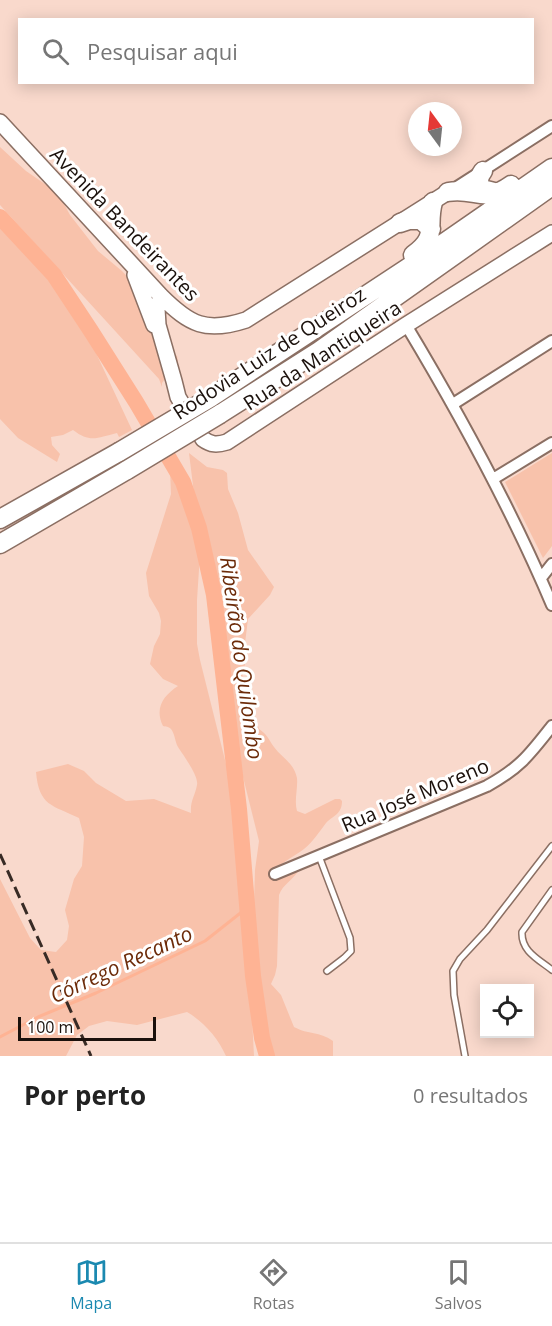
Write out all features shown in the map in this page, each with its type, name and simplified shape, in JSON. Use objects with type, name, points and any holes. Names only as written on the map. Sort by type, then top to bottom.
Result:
[{"type":"highway","points":[[297,341],[345,303],[425,246],[431,229],[430,217],[441,197],[460,190],[480,195],[500,193],[552,156]]},
{"type":"highway","name":"Rodovia Luiz de Queiroz","points":[[0,519],[120,452],[210,398],[552,168]]},
{"type":"highway","points":[[483,171],[478,176],[482,189],[500,193]]},
{"type":"highway","name":"Rodovia Luiz de Queiroz","points":[[0,544],[220,414],[319,351],[552,186]]},
{"type":"highway","points":[[400,224],[409,220],[421,220],[431,229]]},
{"type":"main road","name":"Avenida Bandeirantes","points":[[0,122],[164,299],[182,316],[195,323],[215,327],[246,320],[441,197]]},
{"type":"main road","name":"Rua da Mantiqueira","points":[[164,299],[157,316],[178,397],[203,439],[209,444],[218,445],[227,442],[406,324],[552,233]]},
{"type":"main road","points":[[132,267],[158,335],[163,341],[170,323],[182,316]]},
{"type":"street","points":[[441,197],[552,126]]},
{"type":"street","points":[[406,324],[453,404],[493,479],[552,605]]},
{"type":"street","points":[[453,404],[552,341]]},
{"type":"street","points":[[493,479],[552,443]]},
{"type":"street","points":[[541,578],[552,564]]},
{"type":"street","name":"Rua José Moreno","points":[[275,874],[487,786],[509,774],[527,758],[552,726]]},
{"type":"lane","points":[[465,1056],[454,995],[453,971],[460,959],[488,930],[552,846]]},
{"type":"lane","points":[[319,856],[350,938],[351,951],[327,971]]},
{"type":"lane","points":[[552,890],[522,932],[521,940],[528,952],[552,970]]},
{"type":"shaded area","points":[[0,147],[26,171],[58,193],[70,215],[98,251],[139,289],[160,338],[177,356],[178,361],[162,383],[162,387],[159,379],[0,205]]},
{"type":"shaded area","points":[[0,222],[50,271],[73,296],[83,311],[96,353],[132,430],[119,437],[117,433],[89,438],[73,430],[51,437],[52,445],[60,454],[57,462],[18,438],[0,419]]},
{"type":"shaded area","points":[[189,453],[207,467],[227,473],[228,489],[238,513],[248,550],[274,587],[270,595],[248,619],[245,643],[245,664],[241,683],[255,696],[254,713],[259,729],[291,764],[297,778],[297,811],[305,814],[335,799],[342,801],[339,812],[326,823],[310,843],[277,869],[299,870],[279,895],[277,966],[271,984],[281,995],[294,1027],[333,1041],[333,1056],[273,1056],[261,1006],[253,931],[255,870],[259,841],[215,665]]},
{"type":"shaded area","points":[[552,453],[552,546],[543,558],[505,482]]},
{"type":"shaded area","points":[[172,467],[187,495],[200,554],[197,644],[200,660],[226,764],[241,807],[254,1056],[226,1056],[210,1031],[187,1012],[137,1025],[107,1021],[89,1026],[77,1035],[66,1056],[0,1056],[0,879],[30,938],[41,950],[56,952],[67,940],[69,926],[65,910],[74,879],[82,866],[84,837],[79,818],[48,803],[40,792],[36,772],[68,764],[84,771],[96,783],[126,801],[154,799],[191,813],[197,785],[196,776],[178,747],[172,731],[169,727],[163,726],[160,719],[162,703],[178,686],[163,679],[150,664],[154,646],[160,634],[161,621],[149,596],[146,573],[171,494],[170,470]]},
{"type":"waterway","name":"Ribeirão do Quilombo","points":[[0,217],[54,275],[91,331],[183,482],[199,528],[214,595],[239,809],[253,976],[262,1038],[267,1056]]},
{"type":"waterway","name":"Córrego Recanto","points":[[0,1037],[38,1017],[96,993],[205,941],[248,907]]},
{"type":"railway","points":[[0,854],[91,1056]]}]
